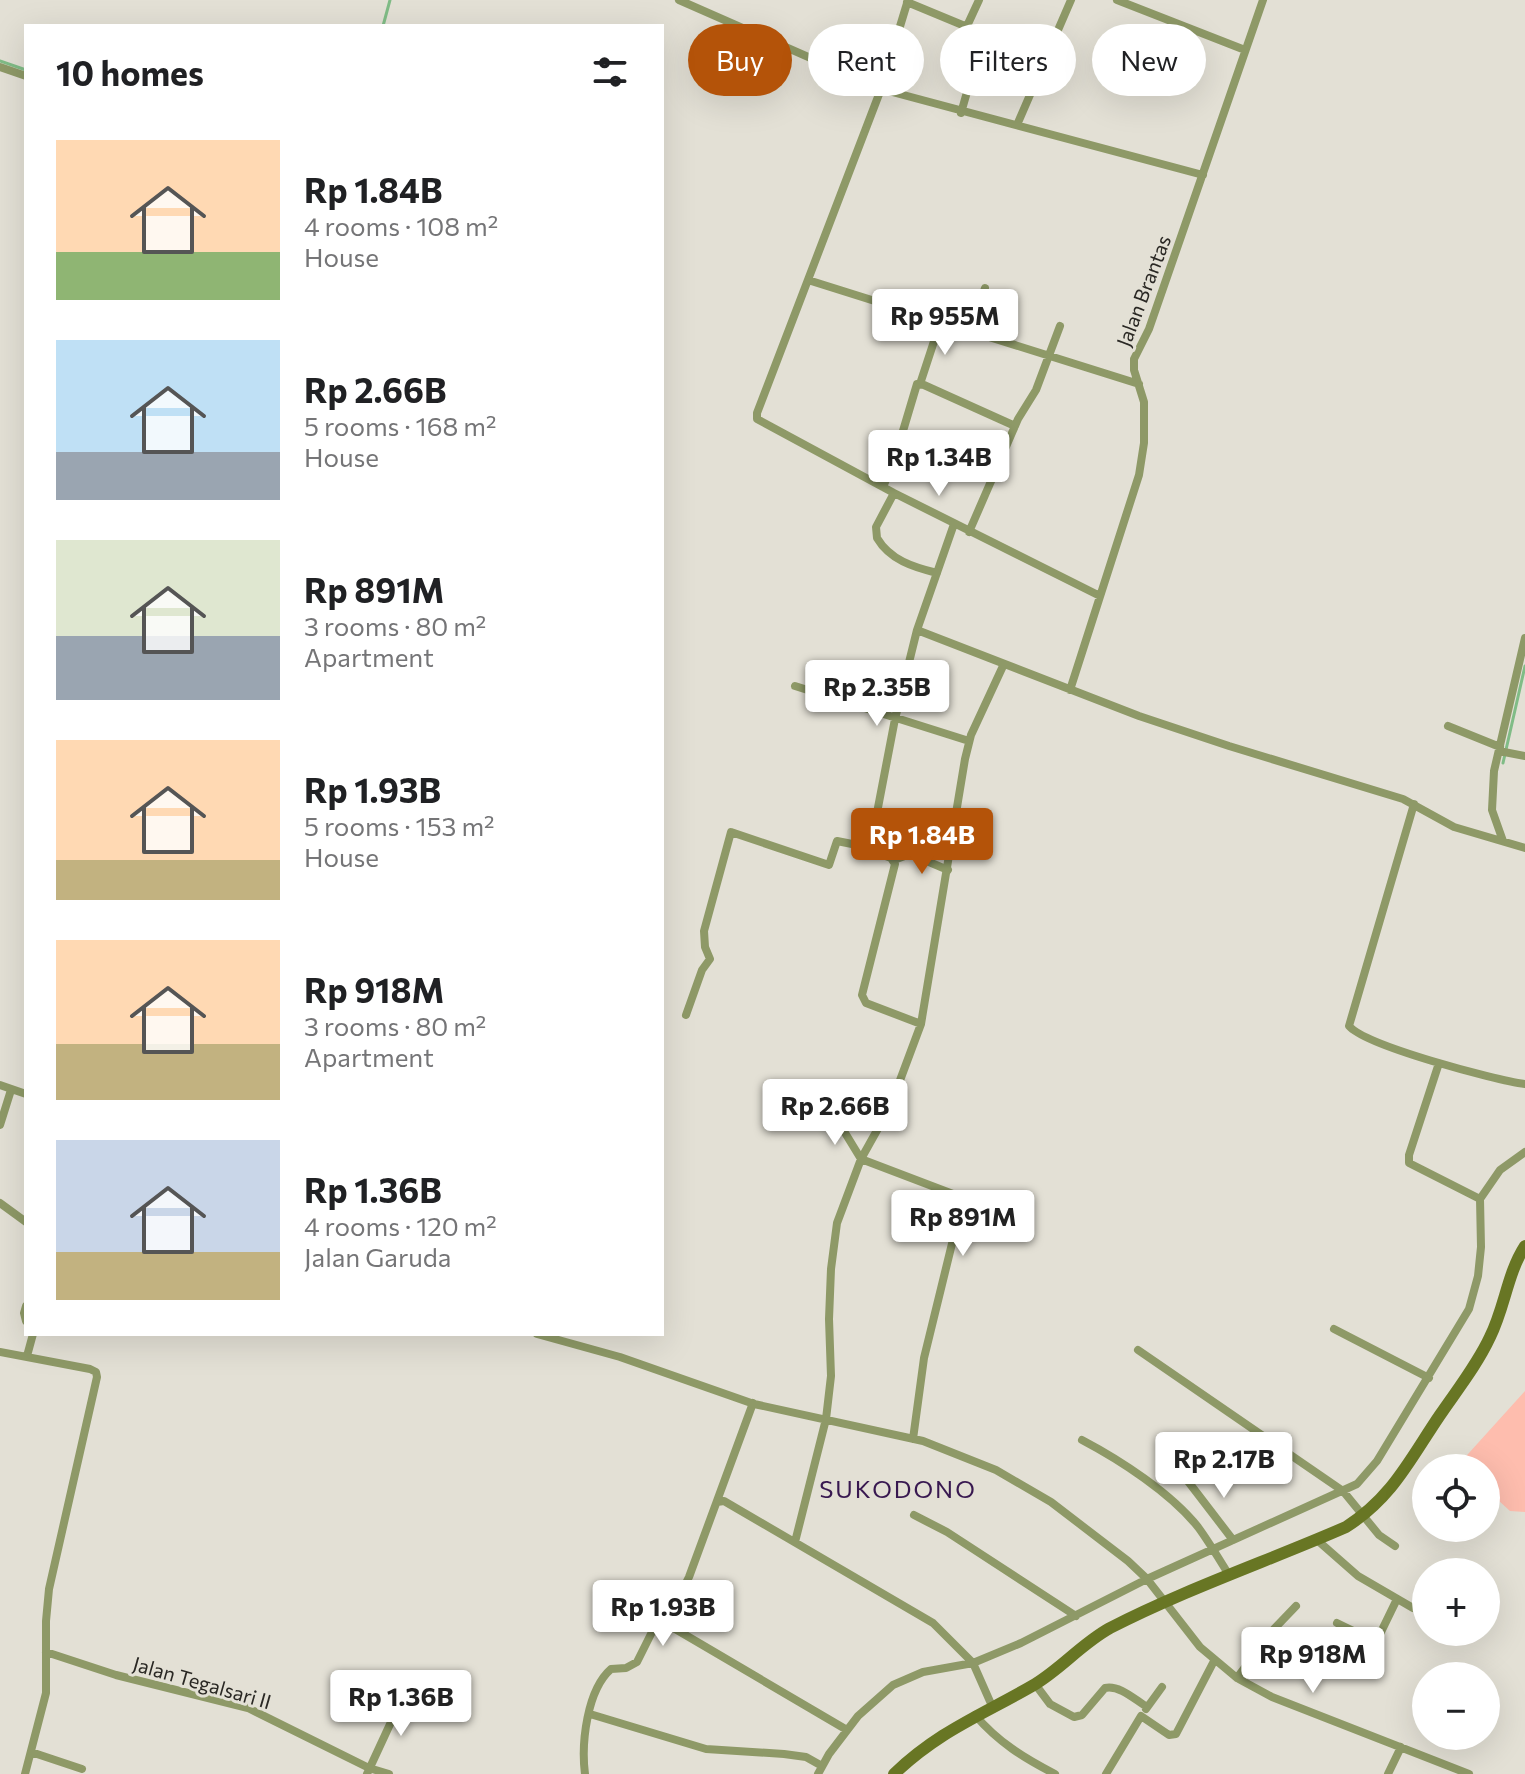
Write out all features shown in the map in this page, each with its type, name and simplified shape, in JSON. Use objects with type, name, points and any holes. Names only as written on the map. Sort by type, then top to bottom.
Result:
[{"type":"main road","points":[[894,1774],[919,1750],[975,1715],[1035,1684],[1081,1646],[1111,1628],[1163,1601],[1317,1540],[1360,1512],[1398,1481],[1482,1353],[1501,1309],[1509,1275],[1521,1259],[1525,1246]]},
{"type":"street","points":[[679,0],[808,57]]},
{"type":"street","points":[[968,24],[979,0]]},
{"type":"street","points":[[1017,125],[1071,0]]},
{"type":"street","points":[[1117,0],[1245,50]]},
{"type":"street","points":[[1143,10],[1147,0]]},
{"type":"street","name":"Jalan Brantas","points":[[1070,690],[1139,475],[1144,443],[1144,402],[1134,370],[1134,359],[1149,329],[1263,0]]},
{"type":"street","points":[[901,24],[908,1],[962,24]]},
{"type":"street","points":[[0,67],[24,75]]},
{"type":"street","points":[[878,96],[757,419],[969,532],[1100,596]]},
{"type":"street","points":[[904,96],[1203,175]]},
{"type":"street","points":[[961,113],[966,96]]},
{"type":"street","points":[[808,280],[1139,384]]},
{"type":"street","points":[[971,330],[985,288]]},
{"type":"street","points":[[883,487],[894,461],[915,386],[920,384],[941,320]]},
{"type":"street","points":[[969,532],[1015,426],[1036,390],[1060,326]]},
{"type":"street","points":[[920,384],[1015,426]]},
{"type":"street","points":[[894,493],[876,527],[877,538],[905,564],[937,573]]},
{"type":"street","points":[[872,848],[895,716],[917,630],[954,524]]},
{"type":"street","points":[[917,630],[1003,666],[1229,746],[1414,804],[1454,827],[1525,848]]},
{"type":"street","points":[[1503,841],[1492,810],[1494,771],[1502,751],[1525,638]]},
{"type":"street","points":[[795,1542],[826,1419],[831,1376],[829,1319],[835,1240],[843,1202],[861,1159],[885,1116],[921,1024],[969,741],[1003,666]]},
{"type":"street","points":[[795,686],[969,741]]},
{"type":"street","points":[[1448,726],[1502,751],[1525,756]]},
{"type":"street","points":[[1414,804],[1349,1026],[1360,1035],[1439,1063],[1476,1075],[1525,1084]]},
{"type":"street","points":[[686,1015],[702,970],[710,959],[704,931],[731,832],[829,865],[837,841],[872,848],[894,860],[910,854],[948,870]]},
{"type":"street","points":[[894,860],[895,868],[862,1000],[921,1024]]},
{"type":"street","points":[[1439,1063],[1409,1163],[1480,1199]]},
{"type":"street","points":[[0,1085],[24,1093]]},
{"type":"street","points":[[0,1125],[11,1090]]},
{"type":"street","points":[[836,1118],[861,1159],[953,1194],[960,1201],[924,1358],[913,1439]]},
{"type":"street","points":[[590,1714],[706,1749],[806,1757],[820,1770],[858,1716],[893,1685],[923,1672],[974,1665],[1213,1549],[1344,1493],[1369,1473],[1469,1309],[1478,1276],[1480,1199],[1500,1170],[1525,1152]]},
{"type":"street","points":[[0,1203],[24,1221]]},
{"type":"street","points":[[1334,1329],[1429,1378]]},
{"type":"street","points":[[27,1356],[32,1336]]},
{"type":"street","points":[[561,1337],[753,1403],[913,1439],[976,1461],[1024,1484],[1110,1546],[1148,1581],[1214,1661],[1237,1678],[1272,1697],[1469,1774]]},
{"type":"street","points":[[1138,1350],[1344,1493],[1379,1535],[1395,1546]]},
{"type":"street","points":[[0,1352],[90,1369],[96,1372],[97,1377],[49,1589],[46,1693],[25,1774]]},
{"type":"street","points":[[585,1774],[584,1744],[598,1682],[611,1669],[626,1668],[637,1662],[652,1632],[665,1623],[689,1577],[753,1403]]},
{"type":"street","points":[[1082,1440],[1130,1467],[1177,1507],[1198,1527],[1229,1575]]},
{"type":"street","points":[[1187,1480],[1233,1540]]},
{"type":"street","points":[[717,1502],[724,1501],[933,1623],[974,1665],[992,1706]]},
{"type":"street","points":[[914,1515],[947,1532],[1076,1616]]},
{"type":"street","points":[[1317,1540],[1358,1576],[1412,1607]]},
{"type":"street","points":[[1365,1665],[1397,1599]]},
{"type":"street","points":[[1237,1678],[1273,1630],[1296,1606]]},
{"type":"street","points":[[665,1623],[847,1730]]},
{"type":"street","points":[[1337,1623],[1376,1642]]},
{"type":"street","name":"Jalan Tegalsari II","points":[[46,1652],[116,1675],[248,1708],[368,1771],[389,1774]]},
{"type":"street","points":[[1141,1716],[1169,1735],[1176,1734],[1214,1661]]},
{"type":"street","points":[[1035,1684],[1050,1704],[1074,1717],[1082,1715],[1109,1687],[1117,1688],[1147,1707]]},
{"type":"street","points":[[1106,1774],[1162,1687]]},
{"type":"street","points":[[368,1771],[404,1694]]},
{"type":"street","points":[[975,1715],[992,1735],[1024,1758],[1055,1774]]},
{"type":"street","points":[[1388,1774],[1401,1747]]},
{"type":"street","points":[[31,1752],[82,1769]]},
{"type":"shaded area","points":[[1525,1391],[1525,1512],[1510,1511],[1500,1502],[1500,1454],[1468,1454]]},
{"type":"waterway","points":[[384,24],[390,0]]},
{"type":"waterway","points":[[0,61],[24,69]]},
{"type":"waterway","points":[[1503,763],[1525,666]]},
{"type":"district","name":"SUKODONO","points":[[898,1490]]}]
